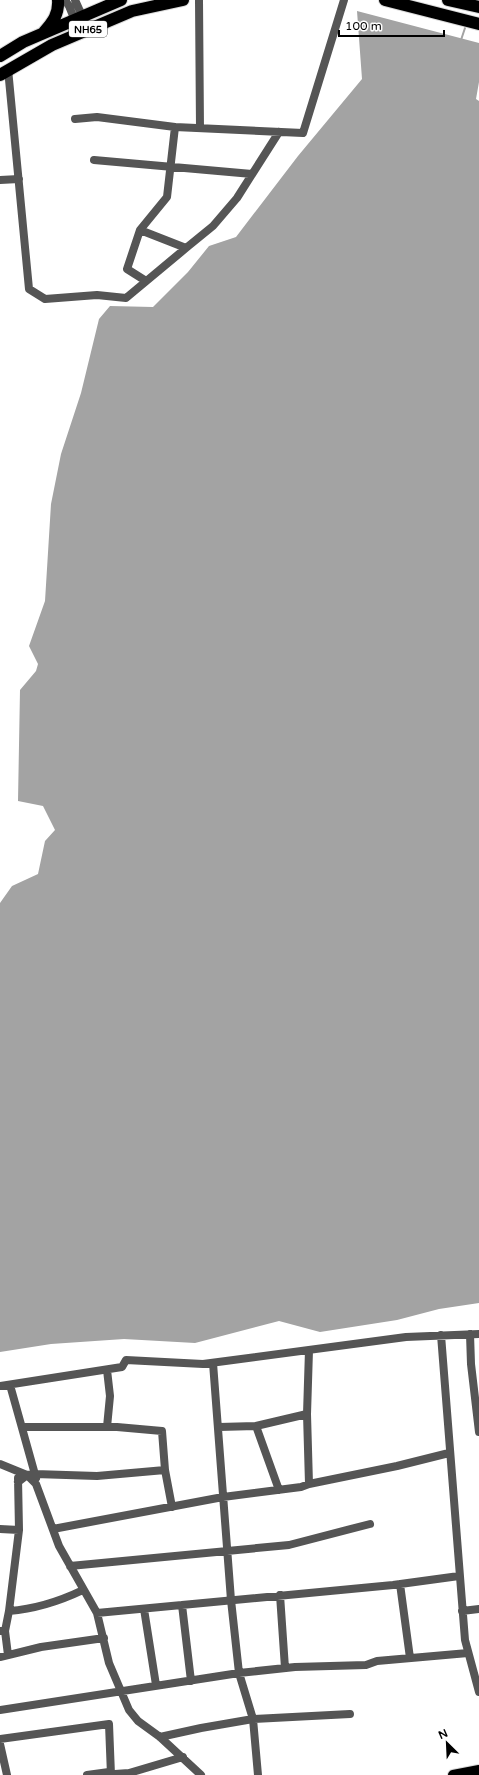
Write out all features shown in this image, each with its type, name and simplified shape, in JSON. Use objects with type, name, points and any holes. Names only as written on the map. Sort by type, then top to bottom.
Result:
[{"type":"highway","points":[[43,33],[53,22],[58,11],[58,0]]},
{"type":"highway","name":"NH65","points":[[0,56],[22,42],[121,0]]},
{"type":"highway","name":"NH65","points":[[4,72],[52,45],[132,11],[184,0]]},
{"type":"highway","points":[[385,0],[479,24]]},
{"type":"highway","points":[[453,1],[479,6]]},
{"type":"main road","points":[[453,1775],[479,1770]]},
{"type":"street","points":[[65,0],[78,18],[84,31]]},
{"type":"street","points":[[75,0],[78,18]]},
{"type":"street","points":[[199,0],[200,128]]},
{"type":"street","points":[[75,119],[97,117],[174,127],[303,133],[344,0]]},
{"type":"street","points":[[4,72],[19,179],[29,289],[44,299],[98,295],[126,298],[213,226],[236,198],[279,132]]},
{"type":"street","points":[[146,282],[127,268],[140,230],[167,197],[174,127]]},
{"type":"street","points":[[94,160],[252,174]]},
{"type":"street","points":[[0,180],[19,179]]},
{"type":"street","points":[[140,230],[186,248]]},
{"type":"street","points":[[0,1386],[122,1367],[126,1360],[203,1364],[406,1337],[475,1334],[471,1364],[479,1432]]},
{"type":"street","points":[[441,1336],[462,1611],[468,1653],[479,1692]]},
{"type":"street","points":[[309,1350],[307,1414],[309,1484]]},
{"type":"street","points":[[213,1363],[219,1427],[226,1552],[231,1600],[239,1673],[253,1719],[258,1775]]},
{"type":"street","points":[[106,1427],[110,1396],[107,1370]]},
{"type":"street","points":[[10,1385],[22,1427],[33,1480],[39,1490],[53,1529],[70,1566],[97,1613],[109,1663],[129,1710],[138,1720],[183,1757],[201,1775]]},
{"type":"street","points":[[219,1427],[256,1426],[307,1414]]},
{"type":"street","points":[[256,1426],[279,1490]]},
{"type":"street","points":[[22,1427],[106,1427],[162,1431],[165,1470],[172,1507]]},
{"type":"street","points":[[53,1529],[223,1497],[301,1487],[449,1453]]},
{"type":"street","points":[[0,1464],[18,1472],[31,1474],[98,1476],[165,1470]]},
{"type":"street","points":[[18,1472],[19,1530],[9,1611],[3,1631],[4,1656],[41,1647],[104,1638]]},
{"type":"street","points":[[18,1482],[31,1474]]},
{"type":"street","points":[[70,1566],[289,1545],[370,1524]]},
{"type":"street","points":[[0,1529],[19,1530]]},
{"type":"street","points":[[97,1613],[400,1584],[459,1576]]},
{"type":"street","points":[[400,1584],[410,1658]]},
{"type":"street","points":[[9,1611],[23,1610],[47,1604],[64,1599],[83,1590]]},
{"type":"street","points":[[280,1595],[285,1668]]},
{"type":"street","points":[[182,1605],[191,1681]]},
{"type":"street","points":[[144,1609],[156,1685]]},
{"type":"street","points":[[462,1611],[479,1609]]},
{"type":"street","points":[[0,1710],[239,1673],[285,1668],[366,1665],[377,1661],[468,1653]]},
{"type":"street","points":[[160,1737],[253,1719],[350,1714]]},
{"type":"street","points":[[0,1739],[109,1724],[111,1774]]},
{"type":"street","points":[[0,1744],[7,1775]]},
{"type":"street","points":[[87,1775],[129,1773],[183,1757]]},
{"type":"shaded area","points":[[357,11],[479,43],[479,82],[476,99],[479,101],[479,1303],[439,1309],[397,1320],[320,1332],[279,1321],[195,1343],[124,1339],[51,1344],[0,1352],[0,903],[12,886],[38,874],[45,841],[55,830],[43,806],[18,801],[20,690],[36,671],[38,664],[29,646],[45,601],[51,504],[61,454],[81,393],[99,319],[110,306],[153,307],[188,272],[209,246],[236,237],[298,156],[362,79]]},
{"type":"waterway","points":[[461,40],[466,25]]}]
